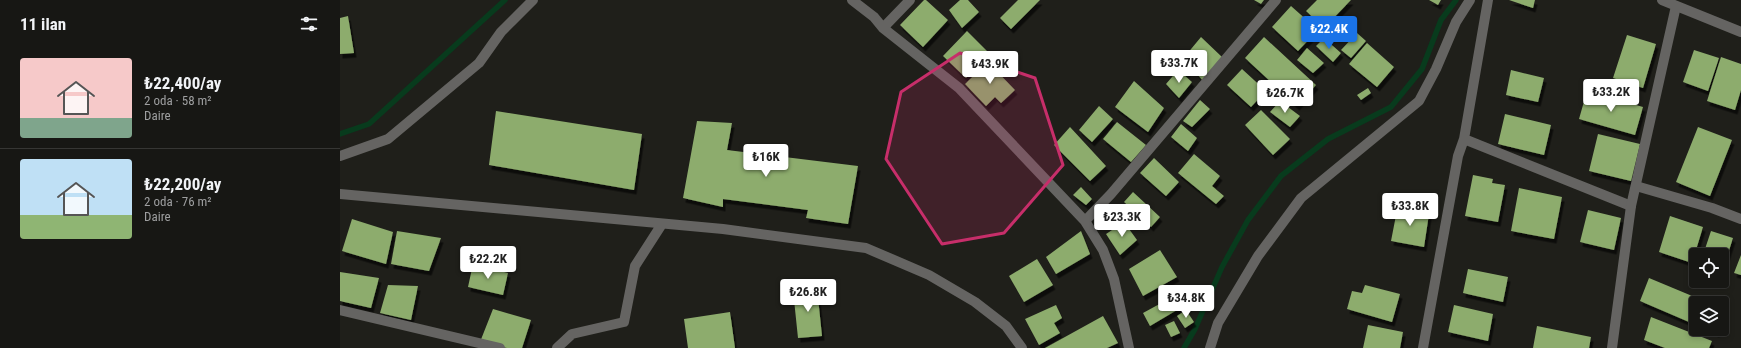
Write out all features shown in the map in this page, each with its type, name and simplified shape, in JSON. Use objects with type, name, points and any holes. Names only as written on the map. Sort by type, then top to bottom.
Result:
[{"type":"street","points":[[340,156],[388,139],[479,63],[501,32],[533,0]]},
{"type":"street","points":[[852,0],[874,18],[883,28],[958,88],[1085,221],[1103,250],[1114,279],[1129,348]]},
{"type":"street","points":[[883,28],[910,0]]},
{"type":"street","points":[[1085,221],[1111,194],[1276,0]]},
{"type":"street","points":[[1210,348],[1218,323],[1258,256],[1301,198],[1419,101],[1436,69],[1456,22],[1470,0]]},
{"type":"street","points":[[1423,348],[1458,156],[1464,139],[1488,0]]},
{"type":"street","points":[[1662,0],[1741,32]]},
{"type":"street","points":[[1613,348],[1631,206],[1676,6]]},
{"type":"street","points":[[1464,139],[1631,206]]},
{"type":"street","points":[[1636,186],[1712,208],[1741,219]]},
{"type":"street","points":[[340,194],[723,229],[866,248],[929,275],[975,302],[1006,326],[1022,348]]},
{"type":"street","points":[[557,348],[572,334],[624,322],[635,266],[662,224]]},
{"type":"street","points":[[340,310],[500,348]]},
{"type":"highlighted area","points":[[960,53],[1035,78],[1063,165],[1004,233],[942,244],[886,159],[901,92]]},
{"type":"building","points":[[924,0],[926,0],[948,20],[923,47],[900,25]]},
{"type":"building","points":[[960,0],[968,0],[979,12],[962,28],[949,10]]},
{"type":"building","points":[[1018,0],[1040,0],[1011,29],[1000,18]]},
{"type":"building","points":[[1254,0],[1264,0],[1261,4]]},
{"type":"building","points":[[1317,0],[1351,0],[1324,28],[1306,11]]},
{"type":"building","points":[[1429,0],[1441,0],[1438,5]]},
{"type":"building","points":[[1509,0],[1535,0],[1533,8]]},
{"type":"building","points":[[1291,6],[1318,30],[1298,51],[1272,27]]},
{"type":"building","points":[[348,16],[354,53],[340,54],[340,18]]},
{"type":"building","points":[[967,31],[990,54],[966,78],[943,56]]},
{"type":"building","points":[[1357,33],[1366,41],[1351,58],[1341,50]]},
{"type":"building","points":[[1627,35],[1656,44],[1643,88],[1613,78]]},
{"type":"building","points":[[1201,37],[1222,57],[1204,82],[1191,67],[1186,75],[1177,66]]},
{"type":"building","points":[[1264,37],[1316,85],[1297,106],[1245,58]]},
{"type":"building","points":[[1324,38],[1341,53],[1333,62],[1316,46]]},
{"type":"building","points":[[1367,43],[1394,67],[1377,87],[1349,64]]},
{"type":"building","points":[[1307,48],[1324,63],[1313,73],[1297,60]]},
{"type":"building","points":[[1694,50],[1719,58],[1708,91],[1683,82]]},
{"type":"building","points":[[1721,57],[1741,64],[1741,90],[1735,110],[1707,101]]},
{"type":"building","points":[[988,62],[1015,90],[1001,103],[995,97],[986,106],[965,84]]},
{"type":"building","points":[[1242,69],[1266,91],[1251,107],[1227,85]]},
{"type":"building","points":[[1178,70],[1192,82],[1179,98],[1166,84]]},
{"type":"building","points":[[1511,70],[1544,78],[1538,102],[1506,95]]},
{"type":"building","points":[[1134,81],[1164,108],[1148,132],[1115,107]]},
{"type":"building","points":[[1368,88],[1371,93],[1361,100],[1357,95]]},
{"type":"building","points":[[1587,91],[1643,107],[1635,135],[1579,119]]},
{"type":"building","points":[[1200,100],[1210,109],[1192,127],[1183,121]]},
{"type":"building","points":[[1280,101],[1300,116],[1290,127],[1270,112]]},
{"type":"building","points":[[1099,106],[1113,119],[1092,142],[1079,130]]},
{"type":"building","points":[[1261,110],[1290,139],[1273,155],[1245,125]]},
{"type":"building","points":[[496,111],[642,134],[634,190],[489,165]]},
{"type":"building","points":[[1505,114],[1551,125],[1544,155],[1498,144]]},
{"type":"building","points":[[697,121],[732,123],[727,150],[858,166],[848,224],[806,218],[808,210],[723,199],[723,207],[683,198]]},
{"type":"building","points":[[1117,122],[1146,145],[1131,162],[1103,139]]},
{"type":"building","points":[[1181,124],[1197,138],[1188,151],[1171,137]]},
{"type":"building","points":[[1070,127],[1106,166],[1090,181],[1054,145]]},
{"type":"building","points":[[1698,127],[1732,140],[1710,196],[1676,182]]},
{"type":"building","points":[[1598,134],[1640,144],[1631,181],[1589,171]]},
{"type":"building","points":[[1194,154],[1220,176],[1212,186],[1224,196],[1216,204],[1178,173]]},
{"type":"building","points":[[1154,158],[1179,182],[1166,196],[1140,173]]},
{"type":"building","points":[[1473,175],[1493,179],[1492,183],[1505,185],[1498,222],[1465,216]]},
{"type":"building","points":[[1081,187],[1092,199],[1086,205],[1073,195]]},
{"type":"building","points":[[1519,188],[1562,197],[1554,239],[1511,231]]},
{"type":"building","points":[[1133,192],[1160,217],[1151,227],[1124,202]]},
{"type":"building","points":[[1398,205],[1429,214],[1424,247],[1391,241]]},
{"type":"building","points":[[1588,210],[1621,218],[1614,250],[1580,242]]},
{"type":"building","points":[[1670,216],[1703,227],[1697,248],[1689,248],[1689,262],[1659,252]]},
{"type":"building","points":[[352,219],[393,232],[386,264],[342,251]]},
{"type":"building","points":[[1124,222],[1137,240],[1120,255],[1106,234]]},
{"type":"building","points":[[397,231],[441,238],[429,271],[391,264]]},
{"type":"building","points":[[1081,231],[1090,254],[1056,274],[1046,257]]},
{"type":"building","points":[[1711,231],[1733,238],[1729,250],[1729,248],[1705,248]]},
{"type":"building","points":[[1160,250],[1177,277],[1143,296],[1129,269]]},
{"type":"building","points":[[1741,255],[1741,275],[1734,273]]},
{"type":"building","points":[[1037,259],[1053,285],[1024,302],[1009,276]]},
{"type":"building","points":[[473,264],[508,273],[503,295],[468,287]]},
{"type":"building","points":[[1468,269],[1508,277],[1503,302],[1463,293]]},
{"type":"building","points":[[340,272],[379,278],[371,308],[340,301]]},
{"type":"building","points":[[1649,278],[1692,296],[1689,296],[1689,322],[1640,301]]},
{"type":"building","points":[[388,285],[418,286],[411,320],[380,313]]},
{"type":"building","points":[[1365,285],[1400,294],[1392,322],[1347,309],[1352,291],[1362,293]]},
{"type":"building","points":[[817,288],[822,336],[798,338],[793,290]]},
{"type":"building","points":[[1176,295],[1182,307],[1150,326],[1143,313]]},
{"type":"building","points":[[1056,305],[1062,318],[1054,323],[1060,333],[1039,345],[1025,319]]},
{"type":"building","points":[[1454,305],[1493,314],[1488,341],[1448,332]]},
{"type":"building","points":[[493,309],[531,320],[522,348],[507,348],[480,342]]},
{"type":"building","points":[[1186,310],[1194,322],[1185,328],[1177,316]]},
{"type":"building","points":[[730,312],[735,348],[688,348],[684,319]]},
{"type":"building","points":[[1103,316],[1118,343],[1107,348],[1045,348]]},
{"type":"building","points":[[1651,317],[1689,332],[1689,336],[1699,336],[1712,341],[1709,348],[1665,348],[1644,340]]},
{"type":"building","points":[[1174,321],[1180,333],[1171,337],[1165,325]]},
{"type":"building","points":[[1368,325],[1403,332],[1400,348],[1363,348]]},
{"type":"building","points":[[1537,326],[1591,337],[1589,348],[1533,348]]},
{"type":"waterway","points":[[340,134],[369,124],[505,0]]},
{"type":"waterway","points":[[1184,348],[1195,329],[1222,267],[1248,220],[1281,176],[1328,139],[1391,107],[1422,69],[1441,20],[1456,0]]}]
